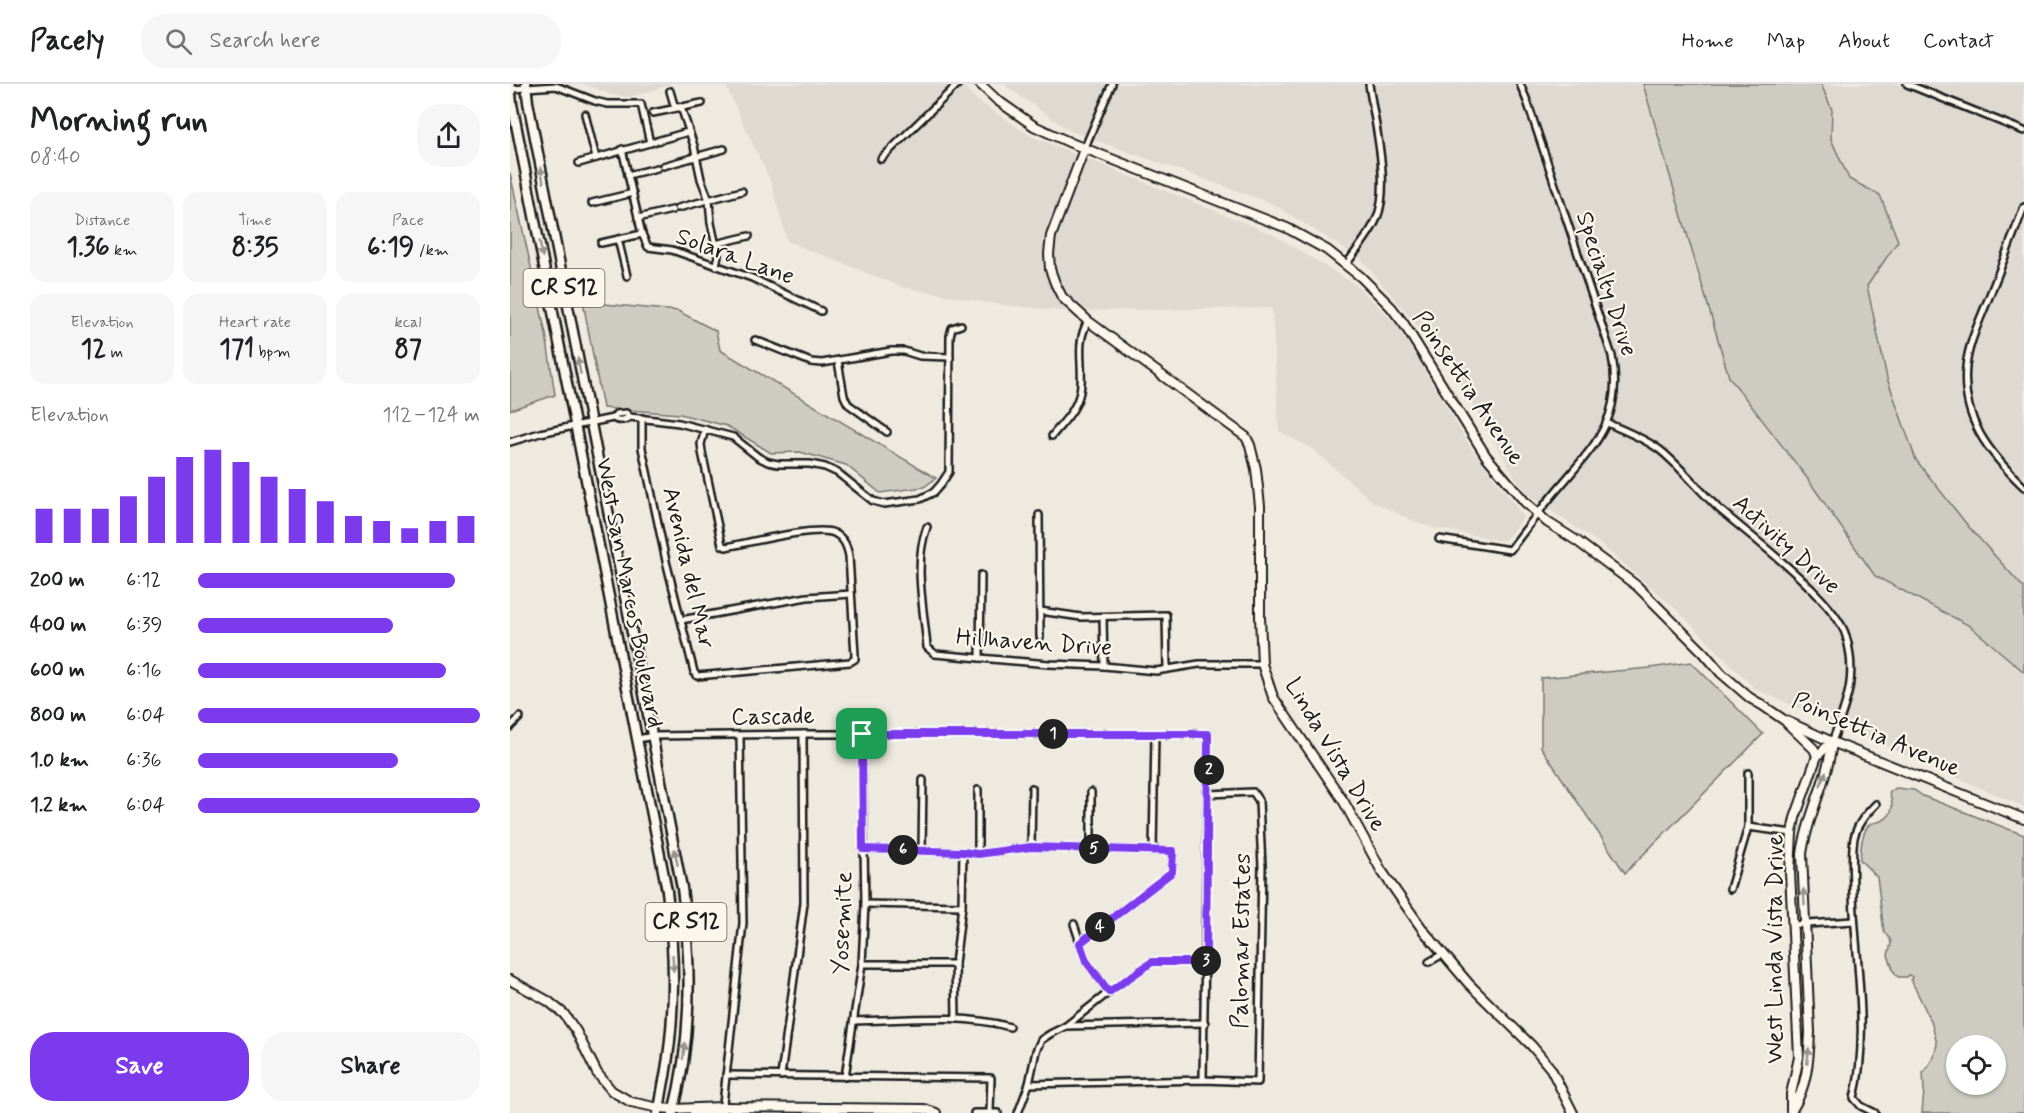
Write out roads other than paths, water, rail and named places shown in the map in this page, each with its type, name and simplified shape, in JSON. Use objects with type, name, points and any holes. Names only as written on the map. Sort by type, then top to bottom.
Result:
[{"type":"main road","name":"West San Marcos Boulevard","points":[[510,84],[638,739],[671,922],[674,972],[673,1012],[670,1047],[658,1110]]},
{"type":"main road","name":"Poinsettia Avenue","points":[[980,84],[997,100],[1034,126],[1287,228],[1327,250],[1361,277],[1391,307],[1404,324],[1486,456],[1513,489],[1537,513],[1637,586],[1721,673],[1749,698],[1784,720],[1832,742],[2024,819]]},
{"type":"main road","name":"West San Marcos Boulevard","points":[[526,86],[533,132],[653,736],[686,921],[689,971],[688,1013],[685,1049],[674,1111]]},
{"type":"main road","name":"Linda Vista Drive","points":[[1085,147],[1051,236],[1048,254],[1050,269],[1062,297],[1088,321],[1240,431],[1250,445],[1256,470],[1260,506],[1262,664],[1269,688],[1281,710],[1344,802],[1381,870],[1423,930],[1469,984],[1532,1046],[1551,1070],[1573,1113]]},
{"type":"main road","points":[[1784,720],[1814,749],[1817,756]]},
{"type":"main road","name":"West Linda Vista Drive","points":[[1791,1112],[1791,1094],[1798,1057],[1790,872],[1792,833],[1817,756],[1832,742]]},
{"type":"main road","name":"West Linda Vista Drive","points":[[1791,1112],[1800,1098],[1809,1057],[1806,925],[1802,868],[1804,836],[1830,761],[1832,742]]},
{"type":"main road","points":[[510,980],[548,1001],[564,1014],[576,1031],[597,1073],[612,1091],[631,1102],[658,1110],[684,1112],[924,1109],[936,1113]]},
{"type":"street","points":[[881,159],[958,84]]},
{"type":"street","points":[[1085,147],[1112,84]]},
{"type":"street","points":[[1346,265],[1377,218],[1382,198],[1384,182],[1369,84]]},
{"type":"street","name":"Specialty Drive","points":[[1439,539],[1510,550],[1537,513],[1593,447],[1607,423],[1612,408],[1615,372],[1612,356],[1520,84]]},
{"type":"street","points":[[1907,84],[2024,130]]},
{"type":"street","points":[[511,89],[526,86],[556,86],[601,103],[623,106],[641,104],[650,143]]},
{"type":"street","points":[[670,91],[674,105],[681,107]]},
{"type":"street","points":[[653,113],[702,103]]},
{"type":"street","points":[[681,107],[709,200],[718,255],[716,266]]},
{"type":"street","points":[[585,114],[596,158]]},
{"type":"street","points":[[579,163],[688,132]]},
{"type":"street","name":"Solara Lane","points":[[622,149],[642,234],[648,247],[672,250],[752,278],[821,311]]},
{"type":"street","points":[[628,175],[724,149]]},
{"type":"street","name":"Solara Lane","points":[[638,218],[741,191]]},
{"type":"street","points":[[592,203],[633,193]]},
{"type":"street","points":[[2024,207],[1968,354],[1966,387],[1969,409],[1987,448],[2024,487]]},
{"type":"street","name":"Solara Lane","points":[[601,243],[642,234]]},
{"type":"street","points":[[715,244],[749,236]]},
{"type":"street","points":[[618,239],[627,276]]},
{"type":"street","points":[[1052,436],[1068,418],[1078,397],[1080,340],[1088,321]]},
{"type":"street","points":[[510,442],[540,433],[614,418],[617,420],[626,420],[630,417],[642,418],[705,429],[733,437],[768,462],[810,464],[838,473],[873,501],[884,504],[920,500],[934,492],[949,472],[952,328],[961,325]]},
{"type":"street","points":[[755,340],[811,362],[838,361],[891,351],[904,351],[920,356],[950,357]]},
{"type":"street","points":[[838,361],[844,396],[848,404],[887,432]]},
{"type":"street","name":"Avenida del Mar","points":[[642,418],[642,448],[666,561],[694,672],[697,676],[850,662],[855,659],[851,594]]},
{"type":"street","name":"Activity Drive","points":[[1607,423],[1659,449],[1718,507],[1830,608],[1846,635],[1851,676],[1848,699],[1832,742]]},
{"type":"street","points":[[681,620],[807,597],[851,594],[847,547],[836,534],[819,530],[726,547],[722,545],[702,452],[701,444],[705,429]]},
{"type":"street","points":[[1039,515],[1041,637]]},
{"type":"street","name":"Hillhaven Drive","points":[[927,527],[921,541],[921,577],[927,647],[935,654],[1156,671],[1199,664],[1262,664]]},
{"type":"street","points":[[980,658],[981,575]]},
{"type":"street","points":[[1041,611],[1081,617],[1166,615],[1167,669]]},
{"type":"street","points":[[1103,617],[1104,666]]},
{"type":"street","points":[[510,727],[520,717]]},
{"type":"street","points":[[781,1076],[804,903],[803,734]]},
{"type":"street","name":"Cascade","points":[[638,739],[653,736],[803,734],[1208,734],[1209,794]]},
{"type":"street","name":"Yosemite","points":[[845,1077],[862,964],[865,904],[862,734]]},
{"type":"street","points":[[1153,850],[1155,734]]},
{"type":"street","points":[[721,1111],[743,922],[740,736]]},
{"type":"street","points":[[1730,890],[1748,827],[1748,773]]},
{"type":"street","points":[[922,851],[923,780]]},
{"type":"street","points":[[1031,847],[1032,788]]},
{"type":"street","points":[[978,790],[978,854]]},
{"type":"street","points":[[1091,792],[1091,849]]},
{"type":"street","name":"Palomar Estates","points":[[1203,1080],[1258,1082],[1262,867],[1259,801],[1253,792],[1209,794]]},
{"type":"street","points":[[1029,1084],[1203,1080],[1209,794]]},
{"type":"street","points":[[1875,1113],[1861,1106],[1854,1098],[1858,1082],[1861,1036],[1854,921],[1853,855],[1855,837],[1861,820],[1876,804]]},
{"type":"street","points":[[1748,827],[1792,833]]},
{"type":"street","points":[[863,849],[978,854],[1031,847],[1173,851],[1172,872],[1080,943]]},
{"type":"street","points":[[956,1019],[955,964],[962,906],[963,852]]},
{"type":"street","points":[[865,904],[962,906]]},
{"type":"street","points":[[1792,925],[1854,921]]},
{"type":"street","points":[[1074,924],[1086,961],[1109,992]]},
{"type":"street","points":[[1429,962],[1443,954]]},
{"type":"street","points":[[1018,1113],[1041,1040],[1066,1026],[1152,962],[1206,962]]},
{"type":"street","points":[[862,964],[955,964]]},
{"type":"street","points":[[854,1021],[956,1019],[989,1022],[1010,1028]]},
{"type":"street","points":[[1066,1026],[1204,1023]]},
{"type":"street","points":[[726,1075],[992,1078],[990,1112]]},
{"type":"street","points":[[974,1113],[998,1113]]}]
